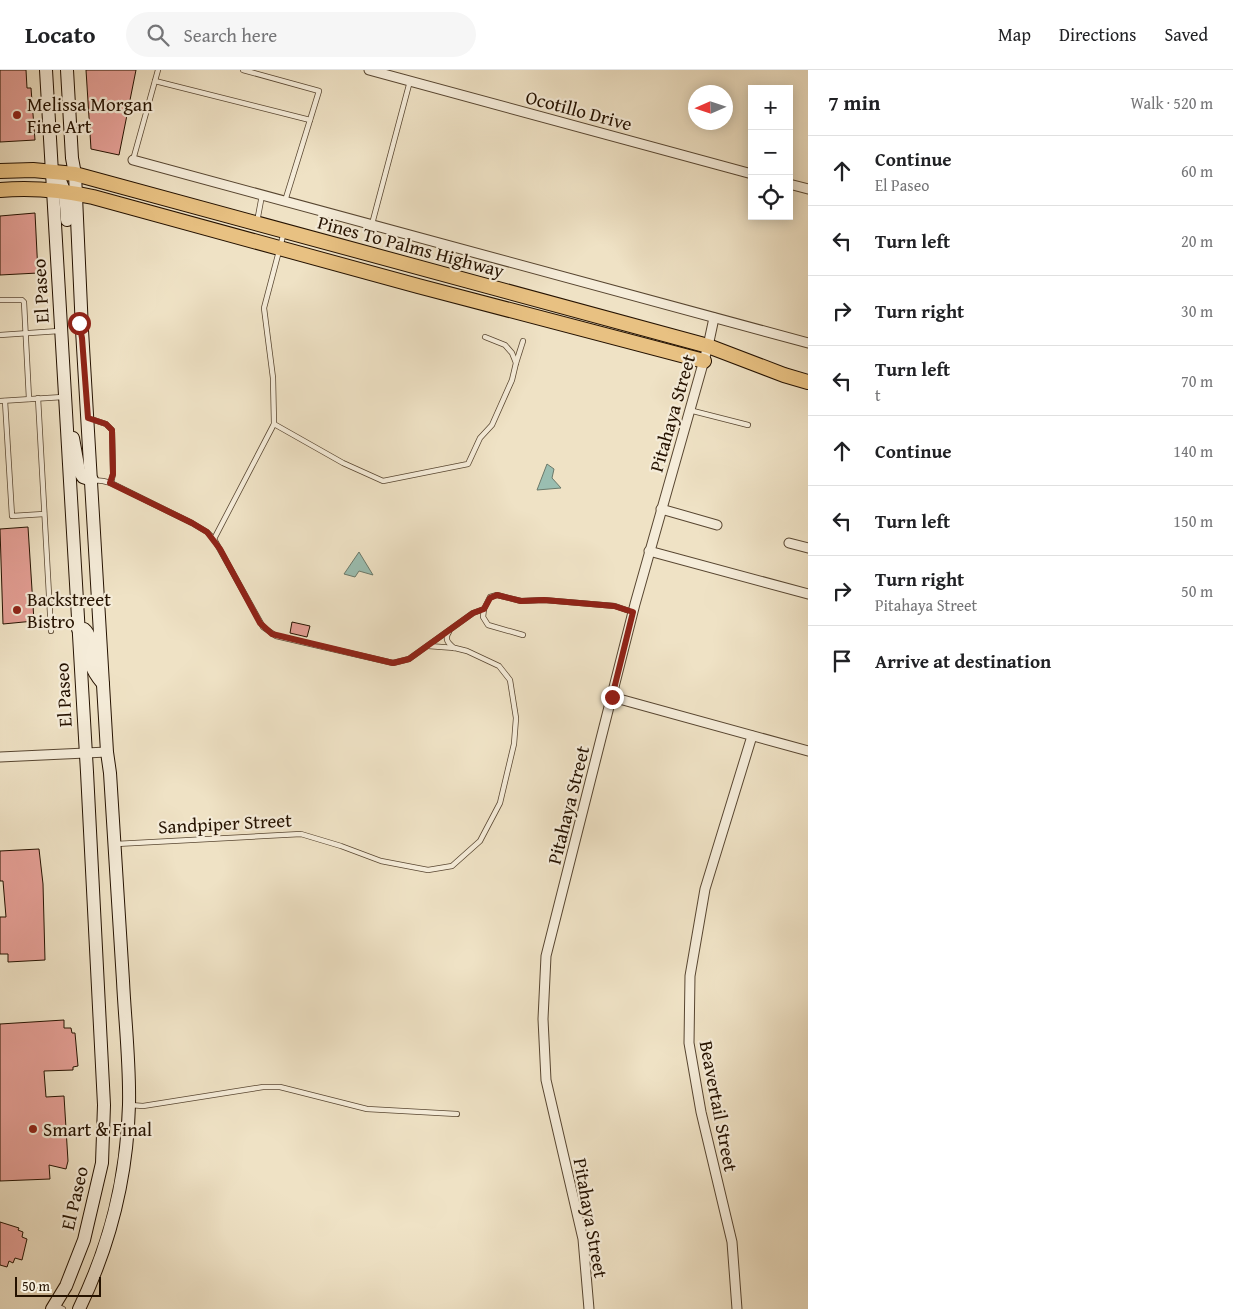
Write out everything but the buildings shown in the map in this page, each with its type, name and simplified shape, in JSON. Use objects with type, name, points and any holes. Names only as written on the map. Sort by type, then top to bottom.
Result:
[{"type":"main road","name":"Pines To Palms Highway","points":[[0,172],[33,170],[75,174],[708,346],[784,375],[808,382]]},
{"type":"main road","name":"Pines To Palms Highway","points":[[0,190],[15,188],[64,191],[704,361]]},
{"type":"street","points":[[46,70],[53,172],[59,177],[64,191],[72,298],[82,338],[85,375],[129,1105],[121,1189],[112,1227],[95,1276],[79,1309]]},
{"type":"street","name":"El Paseo","points":[[56,1308],[84,1240],[98,1185],[104,1135],[104,1096],[86,753],[61,331],[64,191],[75,174],[72,158],[67,70]]},
{"type":"street","name":"Ocotillo Drive","points":[[369,70],[748,173]]},
{"type":"street","points":[[133,160],[808,343]]},
{"type":"street","points":[[793,185],[808,189]]},
{"type":"street","name":"Pitahaya Street","points":[[588,1309],[583,1239],[546,1080],[543,1019],[546,956],[649,551],[704,361],[714,318]]},
{"type":"street","points":[[85,375],[76,390],[65,400],[70,413],[79,471],[83,478],[92,480]]},
{"type":"street","points":[[661,509],[716,525]]},
{"type":"street","points":[[789,543],[808,548]]},
{"type":"street","points":[[649,551],[808,594]]},
{"type":"street","points":[[78,629],[84,630],[89,636],[91,665],[96,677],[103,684]]},
{"type":"street","points":[[612,697],[808,751]]},
{"type":"street","name":"Beavertail Street","points":[[737,1309],[732,1242],[701,1112],[689,1043],[690,976],[704,889],[752,736]]},
{"type":"street","points":[[0,758],[107,752]]},
{"type":"lane","points":[[133,160],[158,70]]},
{"type":"lane","points":[[243,70],[319,91],[286,201]]},
{"type":"lane","points":[[155,81],[310,120]]},
{"type":"lane","points":[[372,224],[410,81]]},
{"type":"lane","points":[[257,224],[262,194]]},
{"type":"lane","points":[[214,539],[274,424],[273,378],[264,308],[284,231]]},
{"type":"lane","points":[[0,300],[22,300],[24,302],[29,399]]},
{"type":"lane","points":[[0,336],[61,331]]},
{"type":"lane","points":[[485,337],[506,345],[516,362]]},
{"type":"lane","points":[[274,424],[343,463],[381,480],[464,465],[470,462],[480,438],[492,425],[512,380],[524,341]]},
{"type":"lane","points":[[38,398],[51,631]]},
{"type":"lane","points":[[44,514],[12,516],[2,401],[38,398],[65,400]]},
{"type":"lane","points":[[689,410],[748,425]]},
{"type":"lane","points":[[88,418],[106,424],[112,430],[113,474],[110,483]]},
{"type":"lane","points":[[92,480],[110,483],[207,532],[214,539],[260,623],[272,634],[393,663],[409,659],[478,610],[484,609]]},
{"type":"lane","points":[[523,635],[488,625],[483,616],[484,609],[490,598],[497,595],[521,601],[544,600],[614,606],[633,612]]},
{"type":"lane","points":[[450,630],[446,637],[447,641],[455,648]]},
{"type":"lane","name":"Sandpiper Street","points":[[114,845],[301,834],[381,861],[428,870],[452,866],[480,841],[500,803],[514,744],[516,718],[510,680],[499,666],[467,651],[428,646]]},
{"type":"lane","points":[[129,1105],[143,1106],[262,1087],[280,1087],[367,1109],[457,1114]]},
{"type":"water","points":[[547,464],[554,469],[552,478],[561,488],[537,490]]},
{"type":"water","points":[[359,552],[373,575],[359,571],[355,577],[344,574]]},
{"type":"place","name":"Melissa Morgan Fine Art","points":[[17,115]]},
{"type":"place","name":"Backstreet Bistro","points":[[17,610]]},
{"type":"place","name":"Smart & Final","points":[[33,1129]]},
{"type":"route","points":[[79,323],[82,338],[88,418],[106,424],[112,430],[113,474],[110,483],[207,532],[220,549],[260,623],[272,634],[393,663],[409,659],[473,613],[484,609],[486,602],[497,595],[521,601],[544,600],[614,606],[633,612],[612,697]]}]
